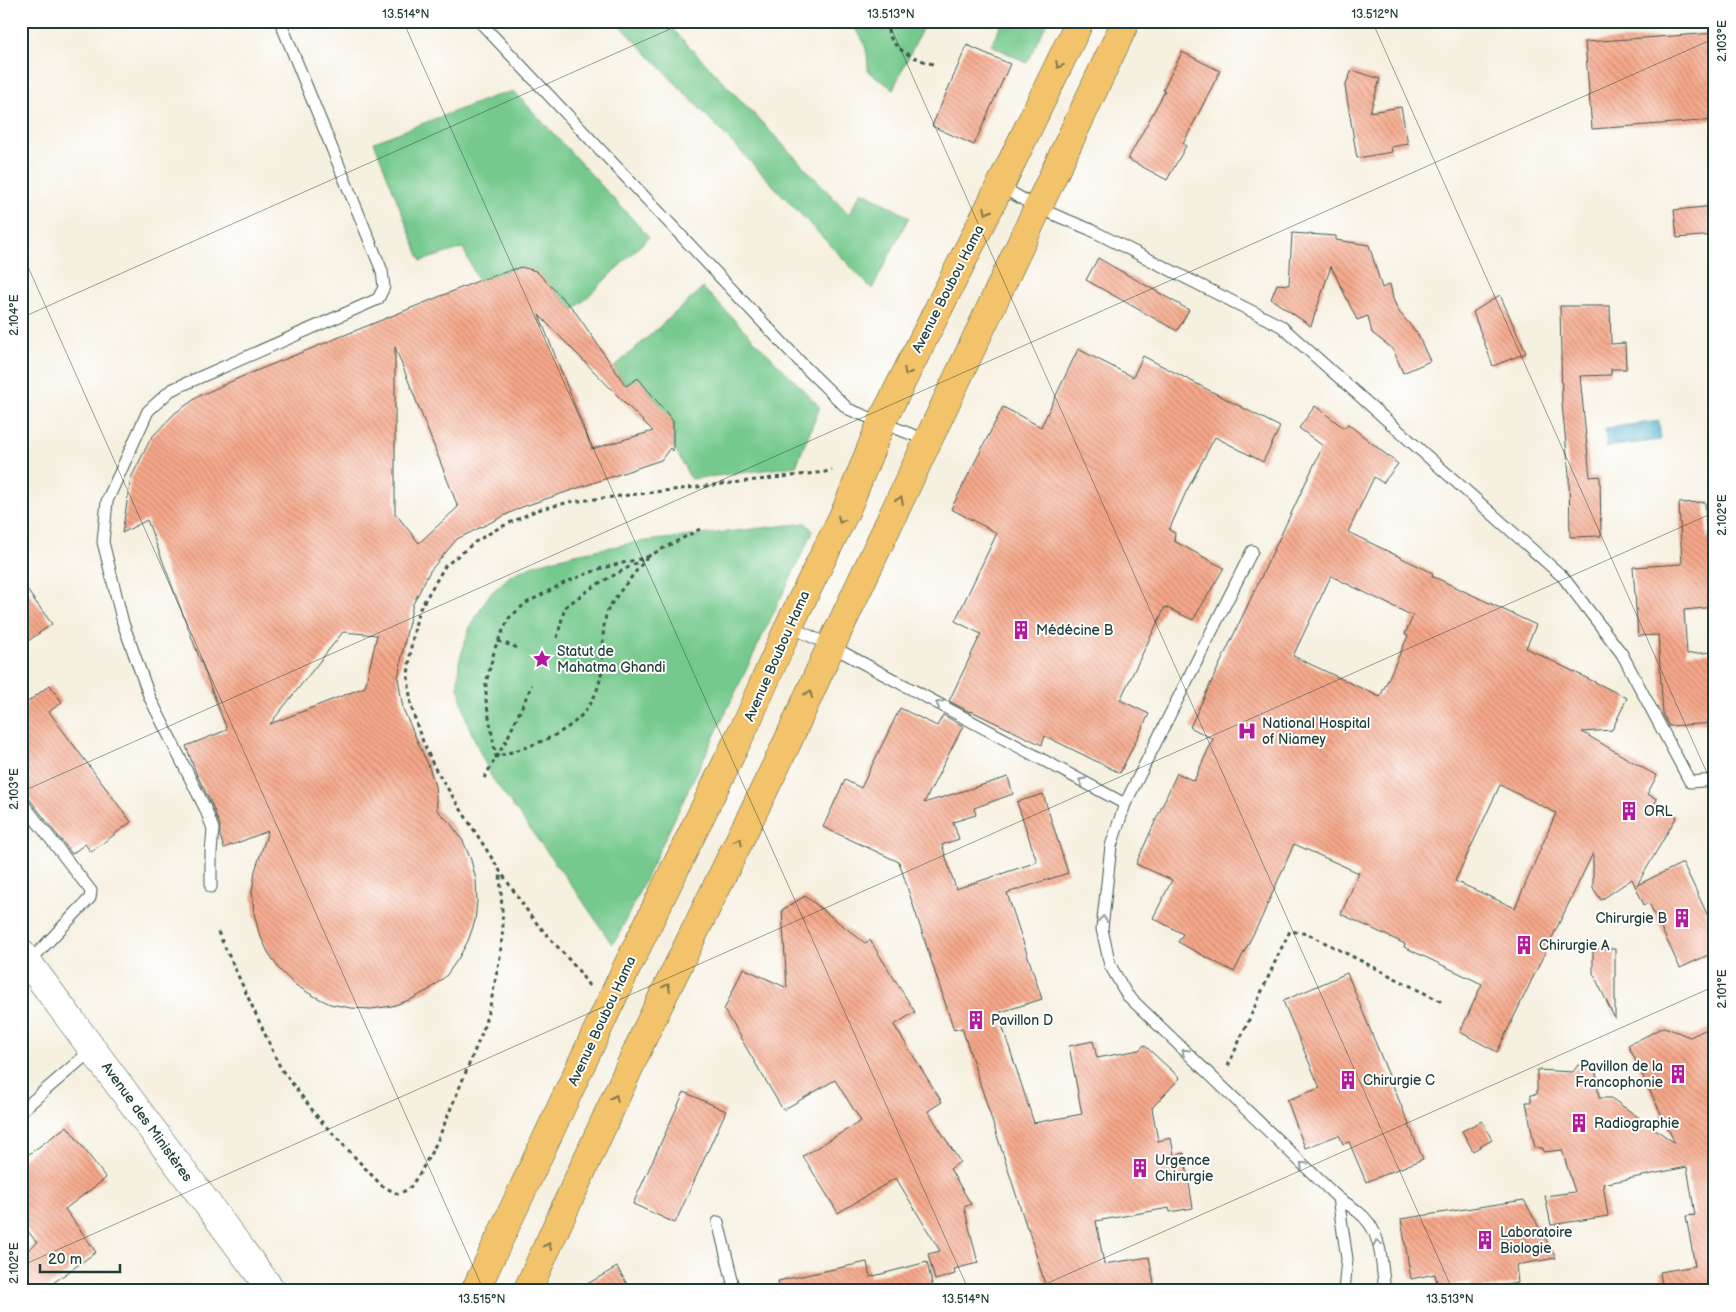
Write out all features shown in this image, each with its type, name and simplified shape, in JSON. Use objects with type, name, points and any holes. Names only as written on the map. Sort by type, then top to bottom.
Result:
[{"type":"main road","name":"Avenue Boubou Hama","points":[[475,1291],[747,721],[789,626],[847,508],[882,421],[1000,186],[1080,21]]},
{"type":"main road","points":[[527,1291],[646,1031],[787,743],[1126,21]]},
{"type":"street","name":"Avenue des Ministères","points":[[25,958],[272,1291]]},
{"type":"lane","points":[[211,887],[213,829],[206,808],[150,698],[123,623],[103,542],[106,501],[148,411],[171,390],[378,299],[384,287],[382,271],[280,21]]},
{"type":"lane","points":[[479,21],[804,366],[848,409],[928,441]]},
{"type":"lane","points":[[1000,186],[1038,208],[1089,229],[1281,326],[1563,577],[1622,654],[1690,782],[1715,780]]},
{"type":"lane","points":[[1252,551],[1125,804],[1111,846],[1102,929],[1110,965],[1126,995],[1338,1198],[1358,1211],[1369,1223],[1378,1242],[1385,1291]]},
{"type":"lane","points":[[789,626],[831,646],[1125,804]]},
{"type":"lane","points":[[21,801],[91,891],[90,898],[25,958]]},
{"type":"lane","points":[[21,1111],[93,1049]]},
{"type":"lane","points":[[1338,1198],[1347,1259],[1344,1291]]},
{"type":"lane","points":[[718,1222],[735,1291]]},
{"type":"path","points":[[888,21],[888,33],[895,44],[915,58],[936,66]]},
{"type":"path","points":[[607,1011],[578,970],[533,919],[434,767],[419,732],[411,706],[408,676],[411,647],[418,612],[445,566],[475,542],[537,510],[570,502],[815,473],[838,468]]},
{"type":"path","points":[[557,638],[565,607],[594,586],[700,529]]},
{"type":"path","points":[[496,758],[486,700],[486,683],[498,641],[509,618],[526,602],[566,582],[602,568],[647,557]]},
{"type":"path","points":[[496,758],[554,736],[580,719],[593,698],[599,681],[603,655],[603,634],[608,610],[647,557]]},
{"type":"path","points":[[498,641],[518,648]]},
{"type":"path","points":[[484,778],[506,741],[532,685]]},
{"type":"path","points":[[218,932],[281,1069],[320,1120],[382,1186],[398,1194],[409,1189],[433,1150],[482,1033],[491,1002],[500,956],[503,928],[500,871]]},
{"type":"path","points":[[1219,1085],[1290,931],[1308,934],[1444,1003]]},
{"type":"green space","points":[[616,21],[665,21],[849,214],[862,191],[909,217],[872,289]]},
{"type":"green space","points":[[847,21],[926,21],[893,89],[868,71],[864,43]]},
{"type":"green space","points":[[1003,21],[1048,21],[1027,63],[991,45]]},
{"type":"green space","points":[[515,92],[649,237],[574,310],[535,271],[521,267],[478,281],[463,248],[421,261],[374,142],[500,94]]},
{"type":"green space","points":[[703,288],[820,407],[796,466],[691,479],[673,445],[673,421],[638,378],[628,386],[613,368]]},
{"type":"green space","points":[[806,523],[813,531],[616,940],[612,944],[578,894],[492,778],[479,750],[467,722],[458,687],[459,662],[470,627],[489,595],[510,576],[533,565],[575,554],[638,542]]},
{"type":"water","points":[[1659,421],[1661,440],[1607,447],[1605,428]]},
{"type":"building","points":[[1715,33],[1715,120],[1592,129],[1585,42]]},
{"type":"building","points":[[967,45],[1010,64],[974,145],[932,126]]},
{"type":"building","points":[[1182,52],[1220,71],[1183,144],[1186,146],[1167,180],[1128,159],[1165,91],[1163,90]]},
{"type":"building","points":[[1352,70],[1380,79],[1370,112],[1401,107],[1408,144],[1391,147],[1392,152],[1357,158],[1345,86]]},
{"type":"building","points":[[1715,206],[1715,235],[1677,238],[1674,210]]},
{"type":"building","points":[[1292,233],[1336,236],[1336,240],[1369,245],[1382,288],[1390,284],[1393,299],[1399,312],[1417,333],[1430,361],[1403,373],[1393,349],[1372,333],[1368,316],[1357,320],[1331,266],[1311,326],[1271,299],[1277,284],[1289,285]]},
{"type":"building","points":[[1098,258],[1189,310],[1177,331],[1086,280]]},
{"type":"building","points":[[521,267],[536,271],[574,310],[626,386],[638,378],[673,421],[673,451],[670,448],[661,460],[522,507],[457,539],[430,571],[413,604],[398,678],[403,709],[429,767],[435,786],[437,810],[451,824],[463,841],[471,860],[476,880],[477,901],[475,921],[468,941],[458,959],[446,976],[430,989],[412,999],[392,1006],[371,1009],[351,1008],[330,1004],[294,984],[279,969],[259,933],[254,913],[252,892],[255,871],[268,831],[224,848],[220,836],[220,826],[186,746],[227,730],[147,520],[122,533],[131,478],[151,438],[175,413],[199,396],[241,377],[478,281]],"holes":[[[539,315],[616,394],[653,431],[592,449]],[[395,347],[458,507],[419,543],[395,513]],[[343,632],[377,635],[365,687],[270,724]]]},
{"type":"building","points":[[1500,295],[1526,353],[1493,366],[1473,312]]},
{"type":"building","points":[[1560,306],[1610,306],[1611,344],[1625,343],[1626,369],[1611,369],[1611,375],[1580,376],[1590,477],[1600,476],[1601,536],[1570,537],[1569,474],[1562,404]]},
{"type":"building","points":[[1078,349],[1133,377],[1143,356],[1280,427],[1263,462],[1215,437],[1186,492],[1169,530],[1175,533],[1174,541],[1224,568],[1193,620],[1165,607],[1120,700],[1149,714],[1120,773],[1045,736],[1042,745],[949,701],[981,634],[955,621],[997,533],[951,509],[1003,407],[1041,427]]},
{"type":"building","points":[[1315,406],[1344,428],[1348,424],[1398,464],[1383,483],[1374,477],[1348,532],[1433,573],[1432,576],[1536,625],[1526,648],[1627,698],[1612,730],[1582,732],[1657,776],[1647,794],[1657,799],[1655,803],[1677,816],[1637,885],[1683,863],[1715,931],[1715,952],[1680,968],[1649,903],[1644,905],[1632,879],[1601,900],[1593,888],[1593,853],[1497,1052],[1460,1032],[1482,984],[1404,947],[1405,944],[1341,914],[1359,873],[1294,844],[1262,917],[1234,972],[1178,942],[1183,934],[1153,918],[1172,880],[1136,864],[1177,773],[1194,781],[1213,739],[1190,727],[1323,446],[1299,428]],"holes":[[[1331,576],[1413,616],[1405,634],[1408,636],[1380,697],[1293,656]],[[1500,785],[1556,813],[1515,908],[1455,881]]]},
{"type":"building","points":[[1705,502],[1707,538],[1715,537],[1715,607],[1684,610],[1687,654],[1715,652],[1715,723],[1669,726],[1663,715],[1658,635],[1638,636],[1633,567],[1682,564],[1679,503]]},
{"type":"building","points":[[21,582],[52,624],[21,646]]},
{"type":"building","points":[[50,685],[62,702],[49,712],[131,822],[91,852],[85,844],[72,854],[27,796],[21,794],[21,707]]},
{"type":"building","points":[[900,708],[937,726],[943,715],[963,726],[924,803],[1008,777],[1013,794],[974,808],[976,815],[953,822],[959,839],[942,845],[956,889],[1037,862],[1017,802],[1043,794],[1068,873],[1007,893],[1042,999],[998,1013],[1034,1123],[1082,1114],[1069,1046],[1093,1041],[1097,1058],[1139,1050],[1144,1045],[1180,1078],[1152,1108],[1158,1141],[1171,1138],[1174,1155],[1184,1153],[1193,1208],[1170,1212],[1169,1208],[1096,1221],[1104,1264],[1149,1257],[1154,1283],[1138,1291],[1047,1291],[962,1028],[954,1030],[899,862],[823,827],[845,780],[861,788]]},
{"type":"building","points":[[805,896],[865,943],[870,940],[915,1012],[894,1025],[942,1102],[928,1111],[960,1162],[950,1169],[971,1204],[964,1207],[978,1263],[954,1269],[955,1274],[935,1280],[928,1254],[940,1251],[896,1178],[838,1213],[803,1156],[861,1121],[835,1080],[783,1110],[724,1010],[743,968],[787,988],[782,910]]},
{"type":"building","points":[[1593,949],[1615,949],[1615,1019],[1593,973]]},
{"type":"building","name":"Chirurgie C","points":[[1347,973],[1423,1159],[1366,1182],[1349,1142],[1343,1144],[1339,1135],[1305,1148],[1287,1100],[1320,1088],[1283,1001]]},
{"type":"building","points":[[1715,1025],[1715,1291],[1663,1291],[1660,1272],[1695,1266],[1686,1216],[1695,1215],[1687,1167],[1603,1184],[1608,1216],[1551,1225],[1545,1196],[1575,1192],[1562,1150],[1544,1152],[1543,1148],[1535,1148],[1526,1102],[1531,1102],[1531,1095],[1537,1094],[1537,1070],[1573,1072],[1578,1065],[1595,1065],[1599,1098],[1611,1098],[1675,1143],[1628,1045],[1664,1027],[1690,1037]]},
{"type":"building","points":[[684,1092],[726,1111],[675,1223],[633,1204]]},
{"type":"building","points":[[1482,1121],[1492,1140],[1473,1151],[1462,1131]]},
{"type":"building","points":[[67,1126],[106,1178],[65,1209],[96,1252],[42,1291],[21,1291],[21,1255],[37,1243],[21,1222],[21,1160]]},
{"type":"building","name":"Laboratoire Biologie","points":[[1524,1200],[1556,1258],[1516,1265],[1518,1283],[1472,1290],[1471,1282],[1438,1288],[1435,1274],[1411,1279],[1401,1219]]},
{"type":"building","points":[[867,1262],[870,1277],[927,1262],[933,1288],[921,1291],[779,1291],[778,1281]]},
{"type":"building","points":[[617,1267],[631,1291],[575,1291]]},
{"type":"place","name":"Médécine B","points":[[1021,630]]},
{"type":"place","name":"Statut de Mahatma Ghandi","points":[[542,659]]},
{"type":"place","name":"National Hospital of Niamey","points":[[1247,731]]},
{"type":"place","name":"ORL","points":[[1629,811]]},
{"type":"place","name":"Chirurgie B","points":[[1682,918]]},
{"type":"place","name":"Chirurgie A","points":[[1524,945]]},
{"type":"place","name":"Pavillon D","points":[[976,1020]]},
{"type":"place","name":"Pavillon de la Francophonie","points":[[1678,1074]]},
{"type":"place","name":"Chirurgie C","points":[[1348,1080]]},
{"type":"place","name":"Radiographie","points":[[1579,1123]]},
{"type":"place","name":"Urgence Chirurgie","points":[[1140,1168]]},
{"type":"place","name":"Laboratoire Biologie","points":[[1485,1240]]}]
